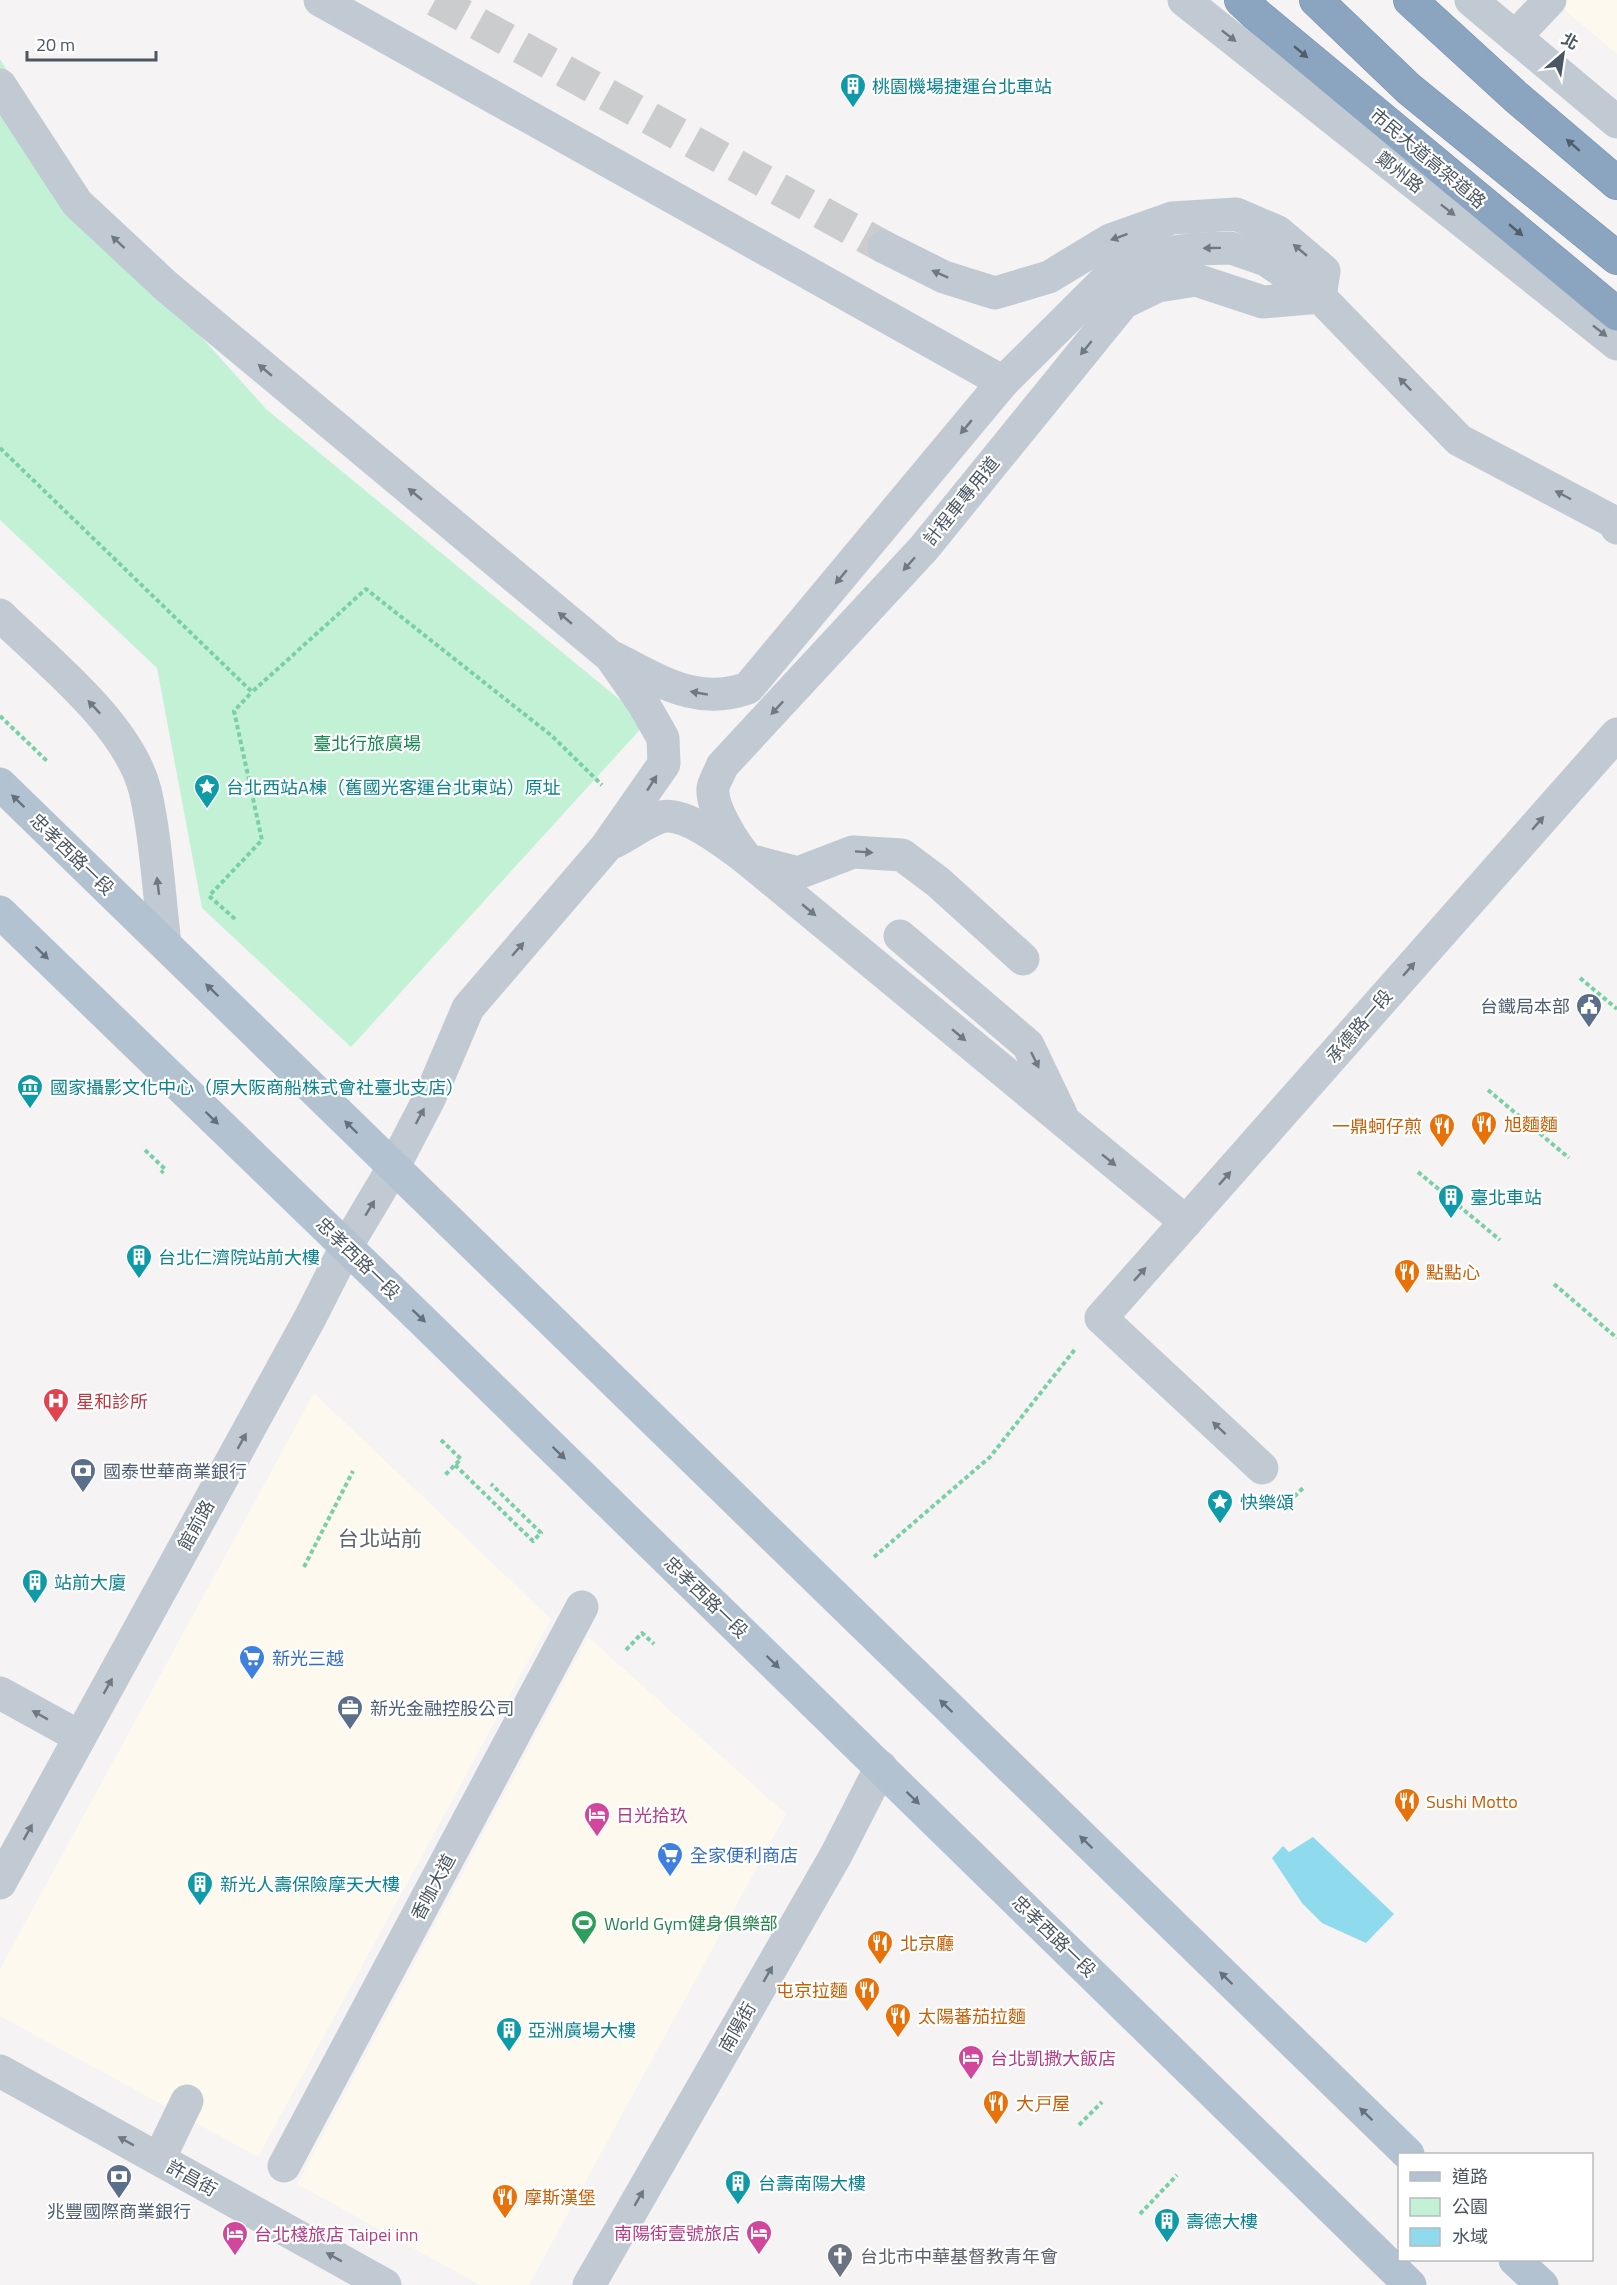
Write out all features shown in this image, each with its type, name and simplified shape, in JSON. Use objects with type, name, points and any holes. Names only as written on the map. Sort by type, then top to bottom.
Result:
[{"type":"highway","name":"市民大道高架道路","points":[[1241,0],[1617,314]]},
{"type":"highway","points":[[1316,0],[1408,89],[1617,258]]},
{"type":"highway","points":[[1410,0],[1516,97],[1617,183]]},
{"type":"main road","name":"忠孝西路一段","points":[[0,784],[1407,2153]]},
{"type":"main road","name":"忠孝西路一段","points":[[0,912],[881,1767],[1410,2285]]},
{"type":"main road","points":[[1517,2261],[1542,2285]]},
{"type":"street","points":[[320,0],[1003,382]]},
{"type":"street","name":"鄭州路","points":[[1184,0],[1617,344]]},
{"type":"street","points":[[1472,0],[1617,122]]},
{"type":"street","points":[[1515,37],[1550,0]]},
{"type":"street","points":[[0,85],[77,204],[166,286],[610,656],[674,687],[702,695],[730,694],[748,688],[1003,382],[1111,275],[1152,255],[1195,249],[1231,248],[1266,260],[1320,297],[1460,440],[1616,524]]},
{"type":"street","points":[[884,247],[944,277],[995,293],[1049,277],[1110,240],[1172,218],[1236,214],[1278,232],[1324,271],[1320,297]]},
{"type":"street","name":"計程車專用道","points":[[748,860],[738,848],[719,812],[713,789],[722,766],[924,548],[1123,303],[1158,286],[1196,280],[1263,302],[1320,297]]},
{"type":"street","points":[[0,615],[99,711],[129,753],[144,788],[165,944]]},
{"type":"street","points":[[606,847],[664,764],[663,738],[644,703],[610,656]]},
{"type":"street","name":"承德路一段","points":[[1101,1318],[1617,734]]},
{"type":"street","points":[[606,847],[662,816],[681,818],[720,839],[1186,1222]]},
{"type":"street","name":"館前路","points":[[0,1883],[310,1318],[346,1248],[393,1168],[430,1097],[468,1008],[606,847]]},
{"type":"street","points":[[748,860],[798,873],[853,852],[902,855],[938,882],[1023,960]]},
{"type":"street","points":[[900,936],[1028,1045],[1066,1124]]},
{"type":"street","points":[[1101,1318],[1262,1468]]},
{"type":"street","name":"香咖大道","points":[[284,2166],[582,1607]]},
{"type":"street","points":[[0,1693],[80,1737]]},
{"type":"street","name":"南陽街","points":[[589,2285],[836,1855],[881,1767]]},
{"type":"street","name":"許昌街","points":[[0,2071],[385,2285]]},
{"type":"street","points":[[159,2159],[187,2102]]},
{"type":"path","points":[[0,448],[252,692]]},
{"type":"path","points":[[235,919],[209,896],[262,840],[234,711],[366,589],[552,736],[603,785]]},
{"type":"path","points":[[0,716],[48,762]]},
{"type":"path","points":[[1580,978],[1617,1009]]},
{"type":"path","points":[[1488,1090],[1569,1158]]},
{"type":"path","points":[[145,1150],[165,1169],[161,1173]]},
{"type":"path","points":[[1418,1172],[1500,1240]]},
{"type":"path","points":[[1554,1284],[1617,1338]]},
{"type":"path","points":[[874,1557],[990,1458],[1101,1318]]},
{"type":"path","points":[[441,1440],[461,1459],[444,1476]]},
{"type":"path","points":[[455,1465],[533,1541],[541,1533],[491,1484]]},
{"type":"path","points":[[304,1567],[353,1471]]},
{"type":"path","points":[[1289,1502],[1304,1488]]},
{"type":"path","points":[[626,1650],[642,1633],[654,1644]]},
{"type":"path","points":[[1079,2125],[1102,2102]]},
{"type":"path","points":[[1140,2214],[1178,2175]]},
{"type":"shaded area","points":[[1552,0],[1617,0],[1617,54]]},
{"type":"shaded area","name":"新光人壽保險摩天大樓","points":[[314,1393],[551,1619],[258,2157],[0,2016],[0,1969]]},
{"type":"shaded area","name":"亞洲廣場大樓","points":[[588,1637],[786,1814],[529,2285],[480,2285],[297,2184]]},
{"type":"green space","name":"臺北行旅廣場","points":[[0,59],[100,224],[266,409],[647,722],[351,1047],[202,908],[157,668],[0,520]]},
{"type":"water","points":[[1313,1837],[1394,1914],[1366,1943],[1322,1923],[1302,1903],[1272,1858],[1283,1846],[1289,1852]]},
{"type":"tunnel","points":[[435,0],[884,247]]},
{"type":"place","name":"桃園機場捷運台北車站","points":[[853,109]]},
{"type":"place","name":"台北西站A棟（舊國光客運台北東站）原址","points":[[207,810]]},
{"type":"place","name":"台鐵局本部","points":[[1589,1029]]},
{"type":"place","name":"國家攝影文化中心（原大阪商船株式會社臺北支店）","points":[[30,1110]]},
{"type":"place","name":"旭麵麵","points":[[1484,1147]]},
{"type":"place","name":"一鼎蚵仔煎","points":[[1442,1149]]},
{"type":"place","name":"臺北車站","points":[[1451,1220]]},
{"type":"place","name":"台北仁濟院站前大樓","points":[[139,1280]]},
{"type":"place","name":"點點心","points":[[1407,1295]]},
{"type":"place","name":"星和診所","points":[[56,1424]]},
{"type":"place","name":"國泰世華商業銀行","points":[[83,1494]]},
{"type":"place","name":"快樂頌","points":[[1220,1525]]},
{"type":"place","name":"站前大廈","points":[[35,1605]]},
{"type":"place","name":"新光三越","points":[[252,1681]]},
{"type":"place","name":"新光金融控股公司","points":[[350,1731]]},
{"type":"place","name":"Sushi Motto","points":[[1407,1824]]},
{"type":"place","name":"日光拾玖","points":[[597,1838]]},
{"type":"place","name":"全家便利商店","points":[[670,1878]]},
{"type":"place","name":"新光人壽保險摩天大樓","points":[[200,1907]]},
{"type":"place","name":"World Gym健身俱樂部","points":[[584,1946]]},
{"type":"place","name":"北京廳","points":[[880,1966]]},
{"type":"place","name":"屯京拉麵","points":[[867,2013]]},
{"type":"place","name":"太陽蕃茄拉麵","points":[[898,2039]]},
{"type":"place","name":"亞洲廣場大樓","points":[[509,2053]]},
{"type":"place","name":"台北凱撒大飯店","points":[[971,2081]]},
{"type":"place","name":"大戸屋","points":[[996,2126]]},
{"type":"place","name":"兆豐國際商業銀行","points":[[119,2200]]},
{"type":"place","name":"台壽南陽大樓","points":[[738,2206]]},
{"type":"place","name":"摩斯漢堡","points":[[505,2220]]},
{"type":"place","name":"壽德大樓","points":[[1167,2244]]},
{"type":"place","name":"南陽街壹號旅店","points":[[759,2256]]},
{"type":"place","name":"台北棧旅店 Taipei inn","points":[[235,2257]]},
{"type":"place","name":"台北市中華基督教青年會","points":[[840,2279]]},
{"type":"district","name":"台北站前","points":[[380,1538]]}]
